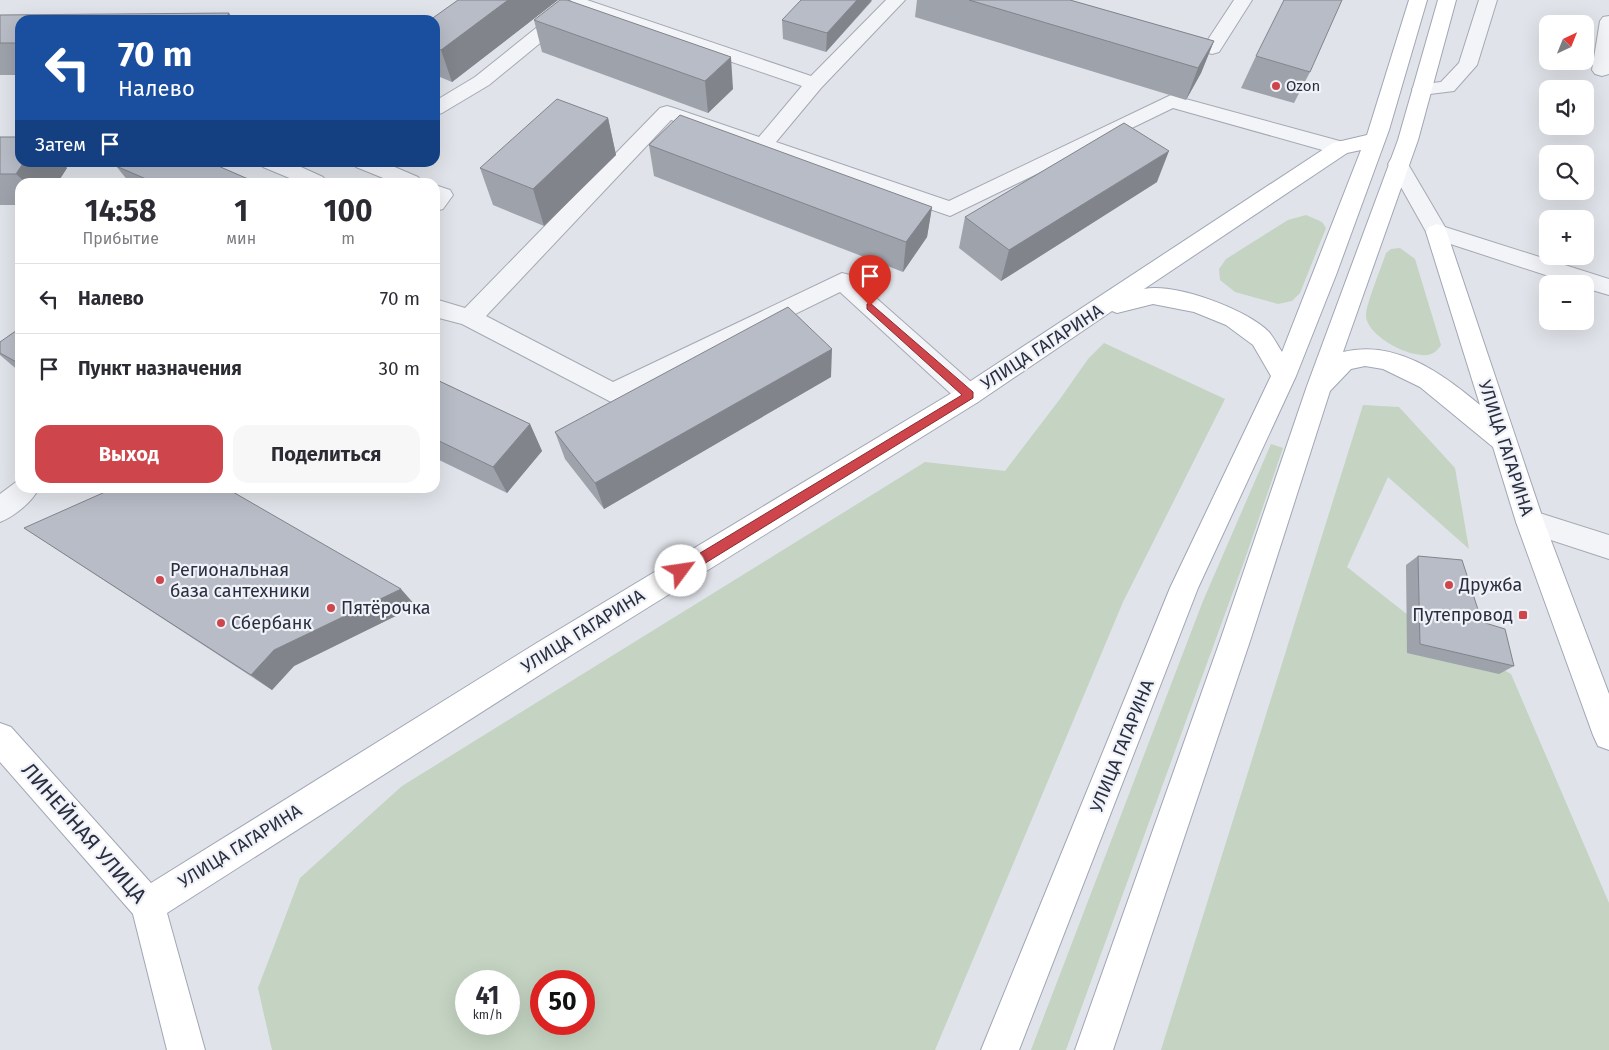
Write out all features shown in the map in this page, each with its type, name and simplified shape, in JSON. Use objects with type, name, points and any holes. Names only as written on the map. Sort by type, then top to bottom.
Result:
[{"type":"main road","name":"УЛИЦА ГАГАРИНА","points":[[1000,1050],[1184,588],[1284,376],[1325,275],[1375,140],[1418,0]]},
{"type":"main road","points":[[1094,1050],[1236,638],[1319,386],[1398,164],[1422,89],[1447,0]]},
{"type":"main road","name":"УЛИЦА ГАГАРИНА","points":[[148,904],[546,654],[969,395],[1340,148],[1375,140]]},
{"type":"main road","name":"УЛИЦА ГАГАРИНА","points":[[1437,232],[1502,441],[1609,735]]},
{"type":"main road","points":[[1101,308],[1153,296],[1198,304],[1234,319],[1261,339],[1284,376]]},
{"type":"main road","points":[[1319,386],[1345,361],[1374,357],[1401,364],[1428,379],[1468,408],[1502,441]]},
{"type":"main road","name":"ЛИНЕЙНАЯ УЛИЦА","points":[[0,738],[148,904],[186,1050]]},
{"type":"street","points":[[764,144],[814,84],[896,0]]},
{"type":"street","points":[[1156,31],[1212,48],[1243,0]]},
{"type":"street","points":[[1422,89],[1447,87],[1468,65],[1488,0]]},
{"type":"street","points":[[440,106],[482,81],[580,1],[814,84]]},
{"type":"street","points":[[1602,70],[1609,21]]},
{"type":"street","points":[[470,318],[667,112],[950,209],[1171,101],[1340,148]]},
{"type":"street","name":"УЛИЦА ГАГАРИНА","points":[[1398,164],[1437,232]]},
{"type":"street","points":[[282,167],[307,178]]},
{"type":"street","points":[[375,167],[401,178]]},
{"type":"street","points":[[1437,232],[1609,287]]},
{"type":"street","points":[[440,309],[470,318],[613,393],[842,281],[969,395]]},
{"type":"street","points":[[0,510],[20,493]]},
{"type":"street","points":[[1530,522],[1609,548]]},
{"type":"green space","points":[[1306,215],[1322,222],[1326,228],[1300,293],[1292,301],[1278,304],[1235,292],[1220,280],[1219,269],[1226,259],[1288,220]]},
{"type":"green space","points":[[1400,248],[1415,259],[1441,345],[1433,353],[1425,355],[1415,354],[1393,346],[1382,339],[1368,323],[1366,315],[1371,294],[1386,253],[1391,249]]},
{"type":"green space","points":[[1104,343],[1225,399],[1123,602],[935,1050],[272,1050],[258,988],[300,878],[402,786],[925,462],[1005,471],[1088,359]]},
{"type":"green space","points":[[1363,405],[1399,407],[1455,468],[1469,549],[1388,477],[1347,567],[1413,619],[1511,674],[1609,903],[1609,1050],[1161,1050]]},
{"type":"green space","points":[[1271,444],[1283,448],[1245,559],[1066,1050],[1031,1050],[1203,601]]},
{"type":"building","points":[[458,0],[508,0],[441,50],[440,15],[437,15]]},
{"type":"building","points":[[560,0],[567,0],[731,57],[705,81],[534,20]]},
{"type":"building","points":[[801,0],[857,0],[827,33],[782,20]]},
{"type":"building","points":[[969,0],[1070,0],[1214,41],[1198,68]]},
{"type":"building","points":[[1284,0],[1342,0],[1310,72],[1256,56]]},
{"type":"building","points":[[229,13],[228,15],[15,15],[15,43],[0,43],[0,15]]},
{"type":"building","points":[[557,99],[608,118],[533,189],[480,168]]},
{"type":"building","points":[[680,115],[932,207],[906,242],[649,145]]},
{"type":"building","points":[[1124,123],[1169,151],[1009,250],[965,217]]},
{"type":"building","points":[[0,137],[15,137],[15,167],[21,167],[16,174],[0,174]]},
{"type":"building","points":[[118,167],[220,167],[246,178],[144,178]]},
{"type":"building","points":[[788,307],[832,349],[595,483],[555,432]]},
{"type":"building","points":[[15,332],[15,361],[0,353],[0,342]]},
{"type":"building","points":[[440,381],[530,424],[493,467],[440,441]]},
{"type":"building","points":[[103,493],[235,493],[401,589],[274,650],[251,675],[24,528]]},
{"type":"building","points":[[1418,556],[1462,560],[1482,622],[1505,629],[1514,666],[1420,644]]},
{"type":"place","name":"Ozon","points":[[1276,86]]},
{"type":"place","name":"Региональная база сантехники","points":[[160,580]]},
{"type":"place","name":"Дружба","points":[[1449,585]]},
{"type":"place","name":"Пятёрочка","points":[[331,608]]},
{"type":"place","name":"Путепровод","points":[[1523,615]]},
{"type":"place","name":"Сбербанк","points":[[221,623]]},
{"type":"route","points":[[681,571],[969,395],[870,306]]}]
